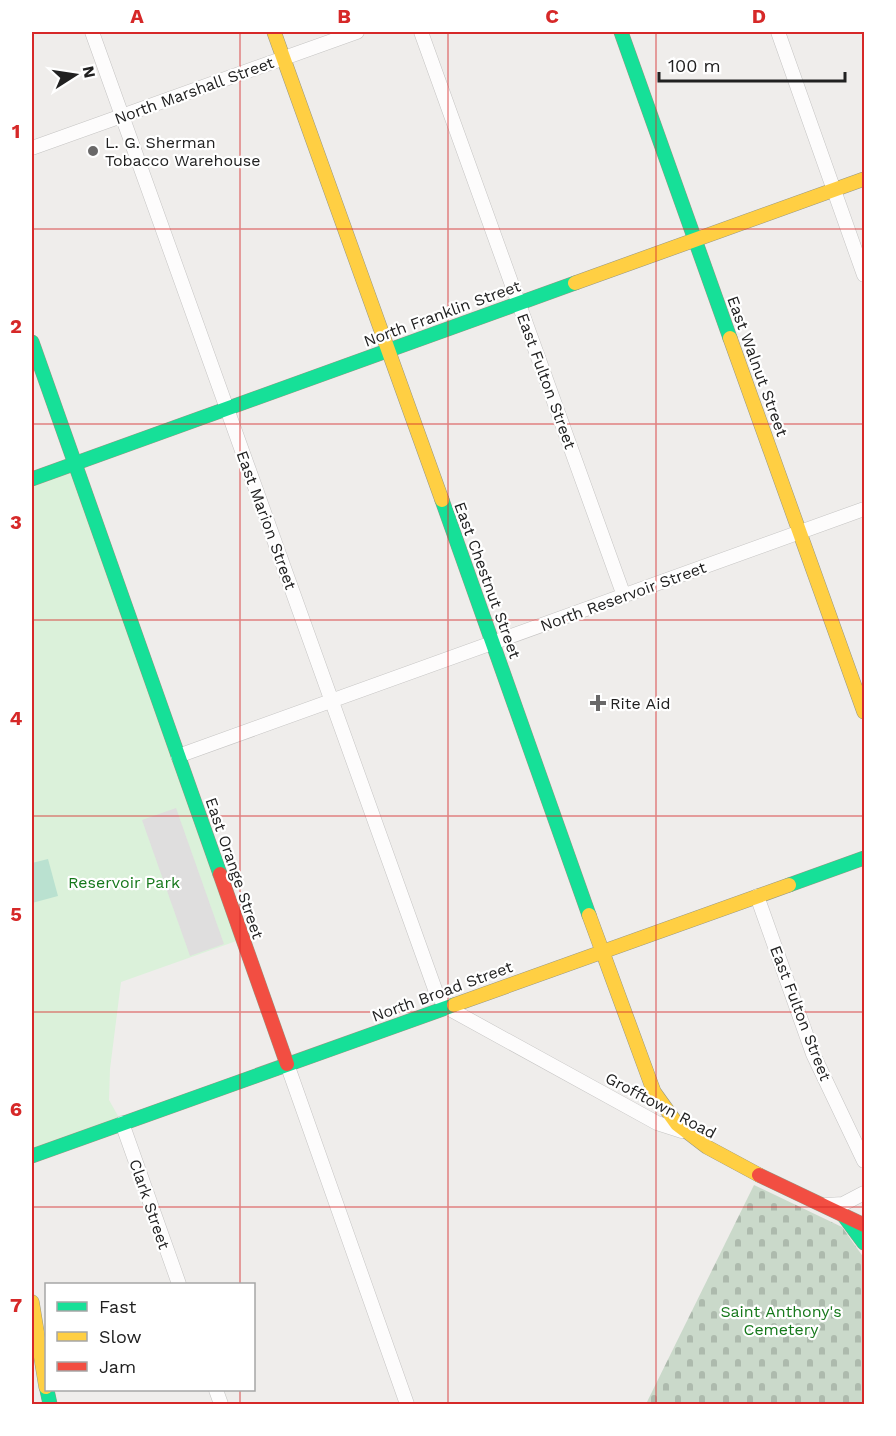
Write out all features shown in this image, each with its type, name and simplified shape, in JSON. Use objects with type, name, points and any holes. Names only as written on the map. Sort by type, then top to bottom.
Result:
[{"type":"main road","name":"East Chestnut Street","points":[[274,32],[654,1092],[669,1115],[685,1132]]},
{"type":"main road","name":"East Walnut Street","points":[[621,32],[864,712]]},
{"type":"main road","name":"North Franklin Street","points":[[32,478],[864,179]]},
{"type":"main road","name":"East Orange Street","points":[[32,342],[287,1064]]},
{"type":"main road","name":"North Broad Street","points":[[32,1156],[864,858]]},
{"type":"main road","name":"Grofftown Road","points":[[685,1132],[723,1156],[864,1225]]},
{"type":"main road","points":[[844,1216],[864,1243]]},
{"type":"main road","points":[[32,1302],[45,1377]]},
{"type":"street","name":"East Marion Street","points":[[92,32],[435,987],[446,1008]]},
{"type":"street","name":"North Marshall Street","points":[[32,148],[357,32]]},
{"type":"street","name":"East Fulton Street","points":[[421,32],[624,596]]},
{"type":"street","points":[[778,32],[864,275]]},
{"type":"street","name":"North Reservoir Street","points":[[178,756],[864,509]]},
{"type":"street","name":"East Fulton Street","points":[[757,896],[813,1054],[864,1161]]},
{"type":"street","name":"Grofftown Road","points":[[446,1008],[657,1122],[685,1132]]},
{"type":"street","name":"East Orange Street","points":[[287,1064],[407,1404]]},
{"type":"street","name":"Clark Street","points":[[122,1123],[179,1283]]},
{"type":"street","points":[[821,1205],[843,1204],[864,1193]]},
{"type":"green space","name":"Reservoir Park","points":[[74,463],[242,939],[121,982],[110,1069],[109,1100],[122,1123],[32,1156],[32,479]]},
{"type":"green space","points":[[48,859],[58,896],[32,903],[32,863]]},
{"type":"green space","name":"Saint Anthony's Cemetery","points":[[754,1185],[842,1227],[864,1258],[864,1404],[646,1404]]},
{"type":"shaded area","points":[[176,808],[224,944],[190,956],[142,820]]},
{"type":"traffic: fast","points":[[621,32],[730,338]]},
{"type":"traffic: fast","points":[[32,479],[575,283]]},
{"type":"traffic: fast","points":[[32,342],[220,874]]},
{"type":"traffic: fast","points":[[442,500],[589,915]]},
{"type":"traffic: fast","points":[[789,885],[864,858]]},
{"type":"traffic: fast","points":[[32,1156],[454,1005]]},
{"type":"traffic: fast","points":[[844,1216],[864,1243]]},
{"type":"traffic: fast","points":[[47,1391],[50,1404]]},
{"type":"traffic: slow","points":[[274,32],[442,500]]},
{"type":"traffic: slow","points":[[575,283],[864,179]]},
{"type":"traffic: slow","points":[[730,338],[864,712]]},
{"type":"traffic: slow","points":[[454,1005],[789,885]]},
{"type":"traffic: slow","points":[[589,915],[654,1092],[677,1124],[707,1147],[759,1175]]},
{"type":"traffic: slow","points":[[32,1302],[45,1381]]},
{"type":"traffic: jam","points":[[220,874],[287,1064]]},
{"type":"traffic: jam","points":[[759,1175],[864,1225]]},
{"type":"place","name":"L. G. Sherman Tobacco Warehouse","points":[[93,151]]},
{"type":"place","name":"Rite Aid","points":[[598,703]]}]
